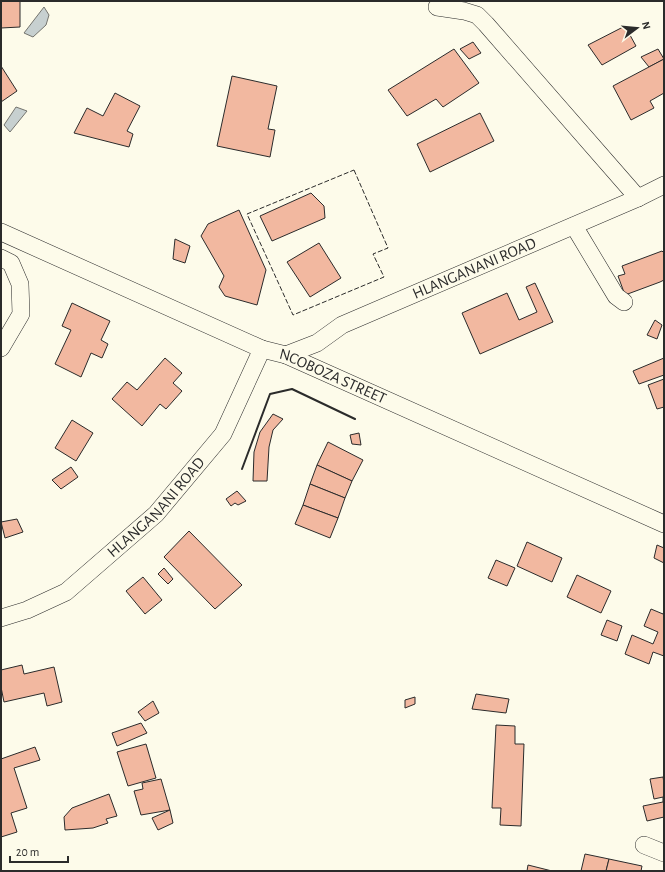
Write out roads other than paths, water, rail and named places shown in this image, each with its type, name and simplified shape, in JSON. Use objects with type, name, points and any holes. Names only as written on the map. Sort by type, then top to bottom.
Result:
[{"type":"street","points":[[437,7],[464,11],[477,15],[638,198]]},
{"type":"street","name":"HLANGANANI ROAD","points":[[286,355],[317,343],[342,325],[574,226],[664,185]]},
{"type":"street","points":[[574,226],[616,296],[624,302]]},
{"type":"street","name":"NCOBOZA STREET","points":[[1,232],[262,349],[286,355],[664,524]]},
{"type":"street","points":[[1,258],[11,263],[20,284],[21,314],[1,348]]},
{"type":"street","name":"HLANGANANI ROAD","points":[[1,618],[27,610],[66,592],[156,514],[223,434],[262,349]]},
{"type":"street","points":[[644,845],[664,853]]}]
